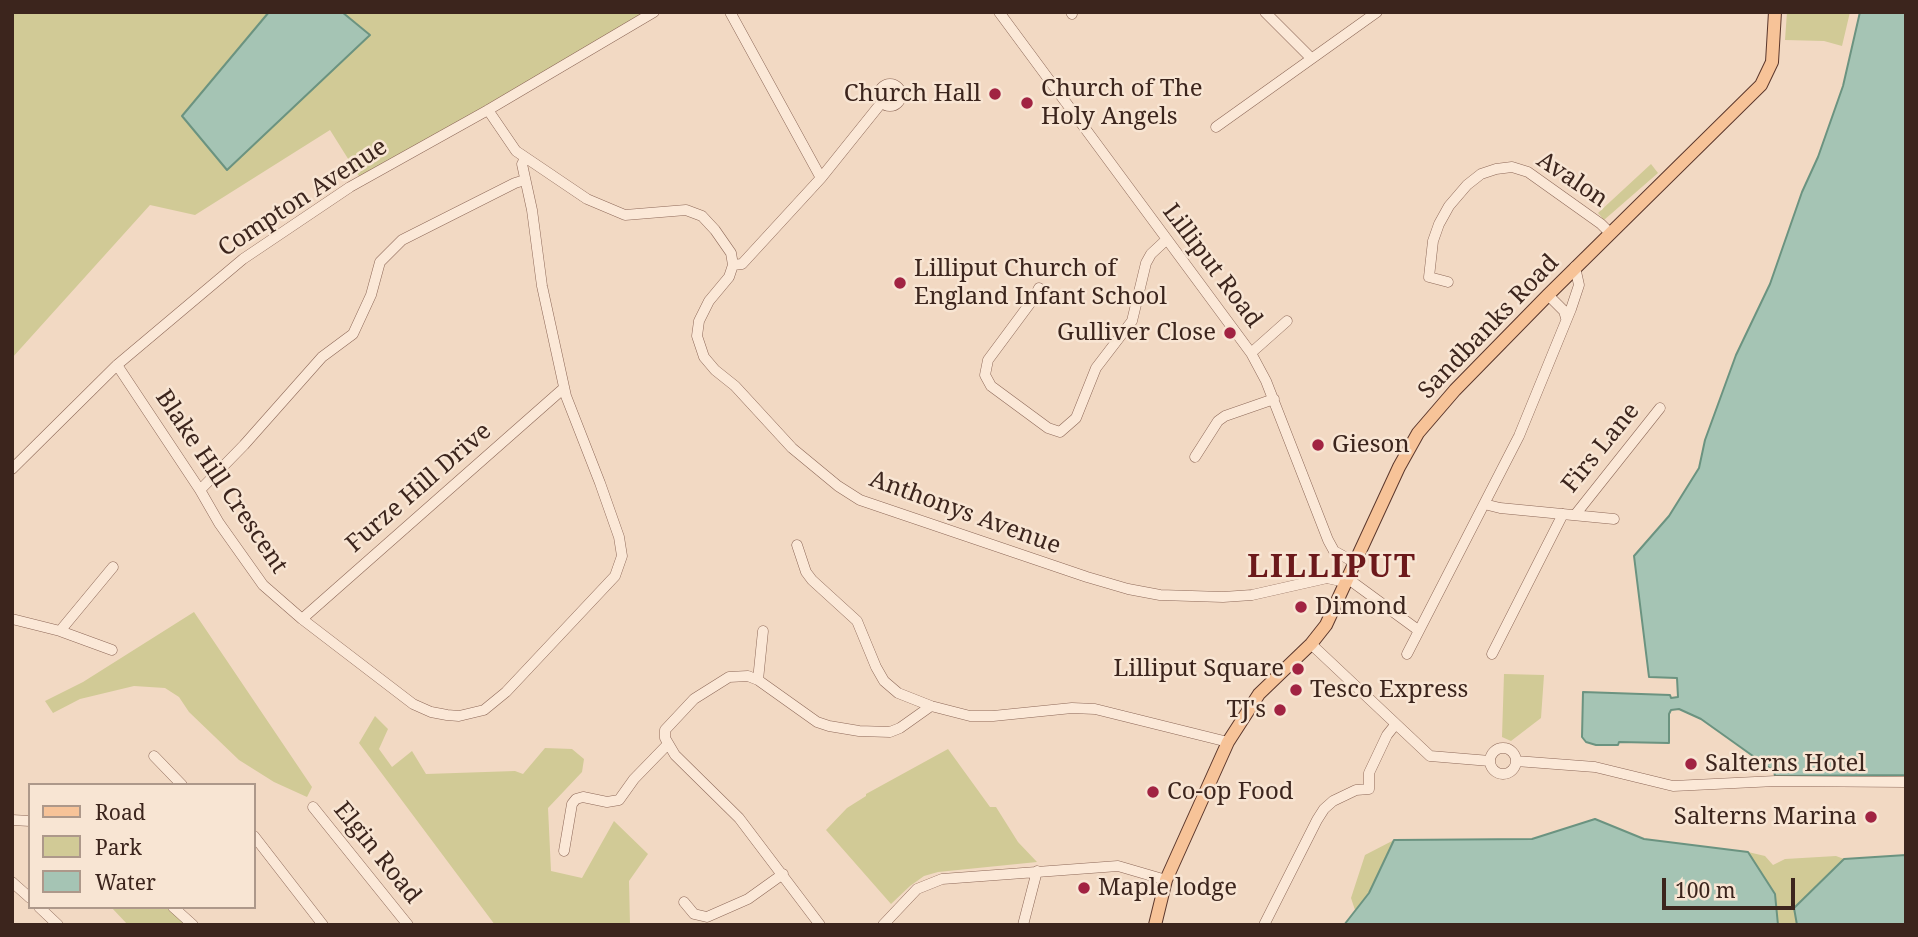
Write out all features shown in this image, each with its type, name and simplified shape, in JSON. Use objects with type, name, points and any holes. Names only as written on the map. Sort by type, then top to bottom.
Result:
[{"type":"main road","name":"Sandbanks Road","points":[[1155,925],[1166,880],[1228,742],[1259,694],[1311,644],[1330,619],[1354,562],[1418,433],[1455,390],[1575,267],[1760,85],[1772,62],[1776,26],[1774,12]]},
{"type":"street","name":"Compton Avenue","points":[[12,469],[117,365],[243,259],[350,187],[488,110],[654,12]]},
{"type":"street","points":[[730,12],[821,178]]},
{"type":"street","name":"Lilliput Road","points":[[999,12],[1251,353],[1274,398],[1328,540],[1334,551],[1354,562]]},
{"type":"street","points":[[1265,12],[1311,58]]},
{"type":"street","points":[[1216,127],[1377,12]]},
{"type":"street","name":"Anthonys Avenue","points":[[882,102],[821,178],[741,264],[733,265],[729,277],[709,300],[699,321],[696,336],[704,356],[715,370],[735,386],[792,448],[838,486],[860,499],[1048,565],[1128,589],[1195,597],[1252,594],[1327,578],[1346,580]]},
{"type":"street","points":[[488,110],[508,141],[525,159],[587,199],[614,212],[635,216],[686,210],[702,216],[726,244],[733,265]]},
{"type":"street","name":"Blake Hill Crescent","points":[[117,365],[263,586],[400,695],[431,712],[459,716],[484,710],[496,703],[615,576],[622,556],[619,537],[564,388],[542,286],[522,164],[525,159]]},
{"type":"street","name":"Avalon","points":[[1448,282],[1429,277],[1433,241],[1439,224],[1449,206],[1467,185],[1481,174],[1496,169],[1512,167],[1528,172],[1610,233]]},
{"type":"street","points":[[200,490],[322,357],[353,334],[371,295],[380,262],[402,240],[525,180]]},
{"type":"street","points":[[1040,288],[988,360],[985,375],[991,386],[1048,428],[1060,432],[1076,418],[1096,368],[1132,321],[1146,263],[1151,254],[1166,240]]},
{"type":"street","points":[[1407,654],[1519,436],[1579,285],[1575,267]]},
{"type":"street","points":[[1548,295],[1564,311],[1566,318]]},
{"type":"street","points":[[1251,353],[1287,321]]},
{"type":"street","name":"Furze Hill Drive","points":[[302,619],[564,388]]},
{"type":"street","points":[[1195,457],[1225,416],[1274,398]]},
{"type":"street","name":"Firs Lane","points":[[1575,515],[1660,408]]},
{"type":"street","points":[[1483,504],[1614,519]]},
{"type":"street","points":[[1492,654],[1563,514]]},
{"type":"street","points":[[797,545],[806,572],[857,621],[884,681],[898,692],[931,706],[970,716],[1072,708],[1095,709],[1228,742]]},
{"type":"street","points":[[60,631],[113,567]]},
{"type":"street","points":[[1346,580],[1418,630]]},
{"type":"street","points":[[12,619],[60,631],[112,650]]},
{"type":"street","points":[[758,680],[763,631]]},
{"type":"street","points":[[1311,644],[1430,756],[1490,761]]},
{"type":"street","points":[[820,925],[739,818],[675,755],[668,744],[665,730],[683,709],[705,690],[718,681],[738,674],[758,680],[800,712],[828,726],[890,732],[931,706]]},
{"type":"street","points":[[1264,925],[1324,809],[1356,790],[1369,789],[1369,773],[1395,724]]},
{"type":"street","points":[[564,851],[572,804],[583,797],[614,802],[624,795],[634,779],[668,744]]},
{"type":"street","points":[[1503,748],[1513,752],[1516,761],[1512,770],[1504,774],[1493,769],[1490,761],[1495,751],[1503,748]]},
{"type":"street","points":[[154,756],[181,783]]},
{"type":"street","points":[[1516,761],[1595,766],[1673,786],[1776,781],[1906,782]]},
{"type":"street","name":"Elgin Road","points":[[313,807],[408,925]]},
{"type":"street","points":[[256,839],[323,925]]},
{"type":"street","points":[[883,925],[918,890],[934,881],[1118,866],[1166,880]]},
{"type":"street","points":[[1023,925],[1037,871]]},
{"type":"street","points":[[684,902],[695,914],[707,917],[748,899],[783,874]]},
{"type":"street","points":[[12,882],[28,896]]},
{"type":"street","points":[[41,909],[58,925]]},
{"type":"street","points":[[175,909],[193,925]]},
{"type":"green space","points":[[12,12],[269,12],[182,116],[370,35],[342,12],[654,12],[362,181],[330,130],[195,215],[150,205],[12,358]]},
{"type":"green space","points":[[1787,12],[1850,12],[1842,46],[1824,41],[1785,40]]},
{"type":"green space","points":[[1651,164],[1658,173],[1604,220],[1598,213]]},
{"type":"green space","points":[[194,612],[312,787],[307,797],[274,782],[239,760],[189,712],[179,697],[165,688],[134,686],[80,699],[53,713],[45,701],[83,682]]},
{"type":"green space","points":[[1504,674],[1544,675],[1541,718],[1511,741],[1502,737]]},
{"type":"green space","points":[[375,716],[388,729],[379,749],[392,767],[412,751],[426,774],[515,771],[523,774],[545,748],[572,749],[584,759],[582,772],[548,808],[551,871],[582,878],[614,821],[648,854],[629,881],[630,925],[495,925],[359,743]]},
{"type":"green space","points":[[948,749],[990,807],[996,807],[1018,842],[1037,862],[938,872],[924,876],[891,904],[826,830],[847,808],[866,794]]},
{"type":"green space","points":[[1394,840],[1369,893],[1355,910],[1351,898],[1365,855]]},
{"type":"green space","points":[[1748,852],[1765,856],[1773,865],[1785,859],[1836,856],[1844,859],[1794,908],[1797,925],[1778,925],[1775,894]]},
{"type":"green space","points":[[113,909],[175,909],[193,925],[128,925]]},
{"type":"water","points":[[269,12],[342,12],[370,35],[227,170],[182,116]]},
{"type":"water","points":[[1860,12],[1906,12],[1906,775],[1775,776],[1774,771],[1701,719],[1679,709],[1671,710],[1669,714],[1669,743],[1619,742],[1618,745],[1596,745],[1586,742],[1582,737],[1583,692],[1678,697],[1677,678],[1649,677],[1634,556],[1669,516],[1699,468],[1705,440],[1736,355],[1770,284],[1802,192],[1818,157],[1843,86]]},
{"type":"water","points":[[1595,819],[1644,839],[1748,852],[1775,894],[1778,925],[1344,925],[1369,893],[1394,840],[1532,839]]},
{"type":"water","points":[[1906,855],[1906,925],[1797,925],[1794,908],[1844,859]]},
{"type":"place","name":"Church Hall","points":[[995,94]]},
{"type":"place","name":"Church of The Holy Angels","points":[[1027,103]]},
{"type":"place","name":"Lilliput Church of England Infant School","points":[[900,283]]},
{"type":"place","name":"Gulliver Close","points":[[1230,333]]},
{"type":"place","name":"Gieson","points":[[1318,445]]},
{"type":"place","name":"Dimond","points":[[1301,607]]},
{"type":"place","name":"Lilliput Square","points":[[1298,669]]},
{"type":"place","name":"Tesco Express","points":[[1296,690]]},
{"type":"place","name":"TJ's","points":[[1280,710]]},
{"type":"place","name":"Salterns Hotel","points":[[1691,764]]},
{"type":"place","name":"Co-op Food","points":[[1153,792]]},
{"type":"place","name":"Salterns Marina","points":[[1871,817]]},
{"type":"place","name":"Maple lodge","points":[[1084,888]]},
{"type":"district","name":"LILLIPUT","points":[[1332,568]]}]
